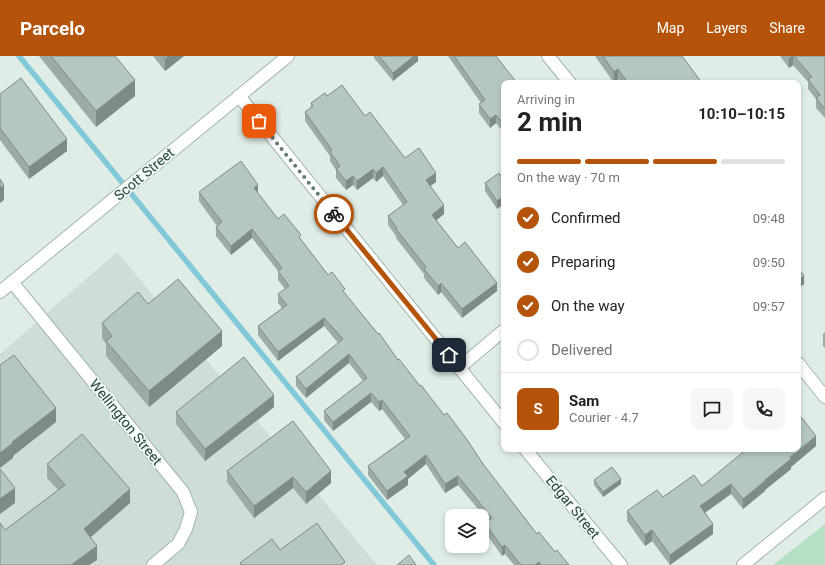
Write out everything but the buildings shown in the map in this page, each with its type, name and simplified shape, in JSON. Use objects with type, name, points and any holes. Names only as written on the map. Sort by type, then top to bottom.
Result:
[{"type":"street","name":"Scott Street","points":[[0,292],[288,56]]},
{"type":"street","points":[[548,56],[568,80]]},
{"type":"street","points":[[239,96],[501,419]]},
{"type":"street","name":"Wellington Street","points":[[12,282],[183,492],[190,512],[186,529],[178,544],[153,565]]},
{"type":"street","points":[[459,368],[501,333]]},
{"type":"street","points":[[801,367],[825,397]]},
{"type":"street","name":"Edgar Street","points":[[527,452],[620,565]]},
{"type":"street","points":[[743,565],[825,498]]},
{"type":"shaded area","points":[[117,252],[377,565],[0,565],[0,354]]},
{"type":"green space","points":[[825,524],[825,565],[773,565]]},
{"type":"waterway","points":[[19,56],[434,565]]},
{"type":"way so far","points":[[259,121],[334,214]]},
{"type":"route","points":[[334,214],[449,355]]}]
